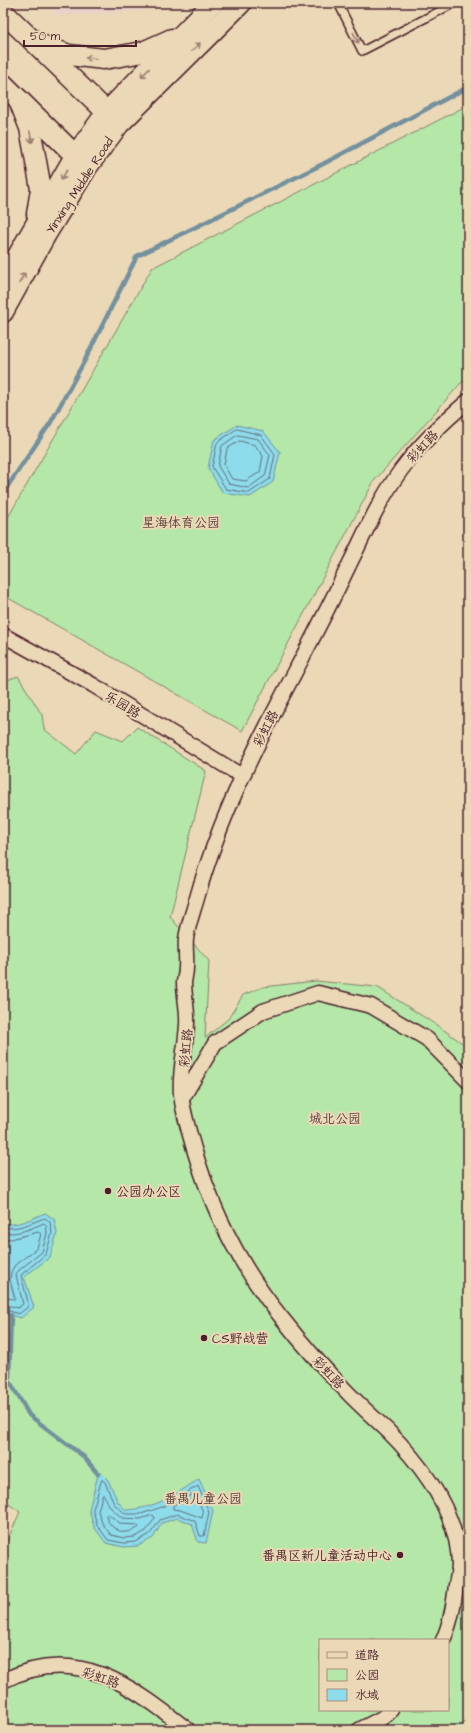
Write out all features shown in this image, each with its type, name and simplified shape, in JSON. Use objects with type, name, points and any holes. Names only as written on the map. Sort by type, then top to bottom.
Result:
[{"type":"street","name":"Yinxing Middle Road","points":[[3,282],[35,226],[113,118],[182,35],[213,3]]},
{"type":"street","name":"Yinxing Middle Road","points":[[113,118],[241,3]]},
{"type":"street","points":[[3,12],[113,118]]},
{"type":"street","points":[[36,43],[70,55],[104,59],[143,52],[182,35]]},
{"type":"street","points":[[3,84],[81,162]]},
{"type":"street","points":[[19,100],[30,128],[41,189],[35,226]]},
{"type":"street","name":"Yinxing Middle Road","points":[[3,312],[46,234],[81,162]]},
{"type":"street","name":"彩虹路","points":[[443,1639],[450,1620],[458,1564],[454,1534],[448,1515],[429,1480],[416,1463],[387,1430],[352,1397],[320,1363],[279,1315],[238,1257],[219,1219],[198,1163],[187,1126],[181,1093],[183,1053],[188,1021],[184,980],[187,965],[186,942],[190,918],[201,879],[220,829],[260,736],[308,646],[388,488],[408,460],[432,434],[468,401]]},
{"type":"street","name":"乐园路","points":[[3,635],[93,686],[242,776]]},
{"type":"street","name":"彩虹路","points":[[182,1099],[215,1043],[263,1011],[318,993],[371,1006],[427,1039],[468,1081]]},
{"type":"street","name":"彩虹路","points":[[3,1681],[38,1669],[60,1666],[86,1670],[108,1677],[128,1686],[188,1730]]},
{"type":"street","points":[[359,1730],[382,1718],[390,1711]]},
{"type":"lane","points":[[338,3],[362,51],[455,3]]},
{"type":"shaded area","points":[[44,3],[153,3],[142,11],[58,16]]},
{"type":"green space","name":"星海体育公园","points":[[468,105],[468,379],[461,383],[374,481],[242,731],[3,595],[3,526],[152,268]]},
{"type":"green space","name":"番禺儿童公园","points":[[18,676],[42,715],[44,729],[76,754],[96,730],[123,741],[137,727],[206,771],[170,917],[209,961],[205,1038],[228,1019],[243,995],[263,987],[316,981],[377,987],[468,1047],[468,1730],[3,1730],[3,1550],[20,1512],[3,1500],[3,682]]},
{"type":"water","points":[[237,425],[263,431],[280,452],[273,482],[250,497],[223,493],[208,468],[214,440]]},
{"type":"water","points":[[45,1213],[54,1219],[57,1233],[50,1257],[24,1277],[34,1307],[21,1318],[3,1313],[3,1223],[19,1223]]},
{"type":"water","points":[[99,1471],[108,1480],[118,1502],[126,1510],[156,1504],[199,1479],[213,1511],[206,1543],[198,1542],[192,1524],[177,1518],[162,1523],[153,1538],[138,1546],[124,1547],[106,1543],[94,1527],[89,1510]]},
{"type":"waterway","points":[[3,493],[51,422],[85,360],[137,256],[323,164],[468,87]]},
{"type":"waterway","points":[[11,1315],[9,1380],[29,1415],[83,1456],[98,1474]]},
{"type":"place","name":"公园办公区","points":[[108,1191]]},
{"type":"place","name":"CS野战营","points":[[204,1338]]},
{"type":"place","name":"番禺区新儿童活动中心","points":[[400,1555]]},
{"type":"park label","name":"城北公园","points":[[335,1118]]}]
